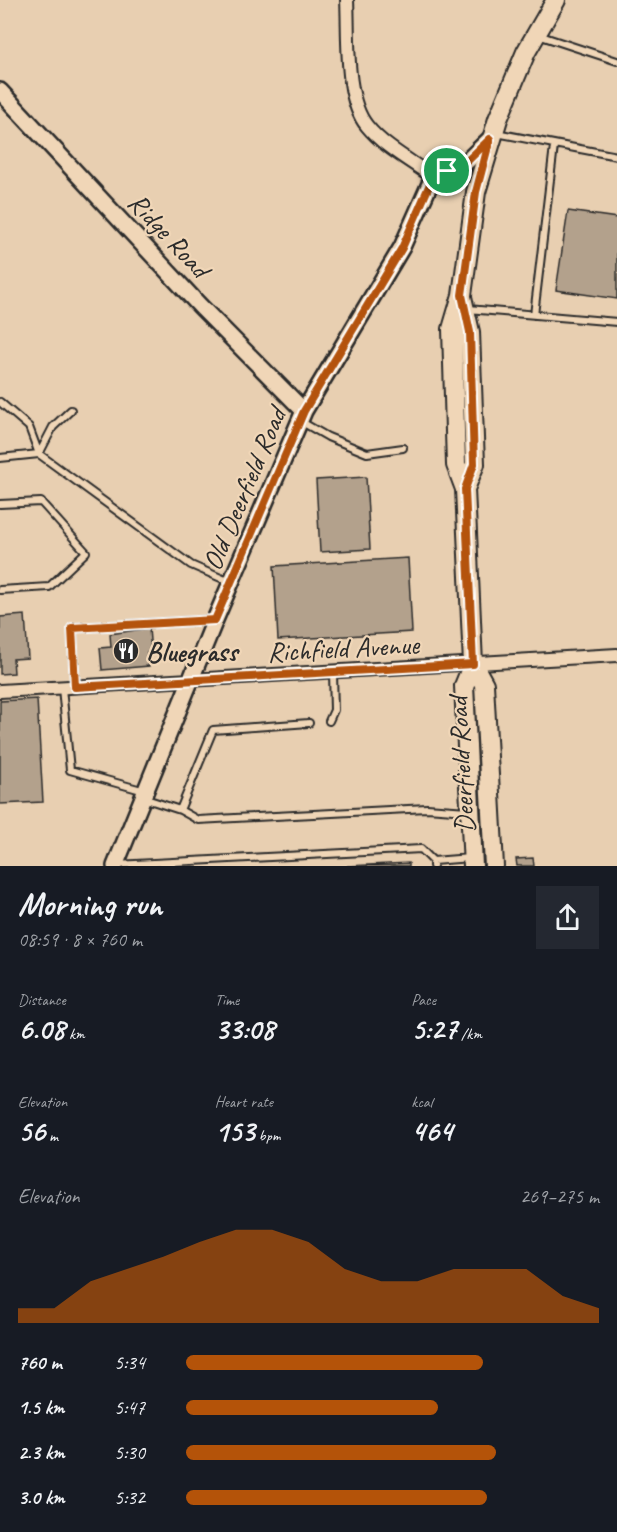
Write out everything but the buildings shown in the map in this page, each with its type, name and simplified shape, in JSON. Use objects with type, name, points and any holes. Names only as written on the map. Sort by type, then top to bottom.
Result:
[{"type":"main road","name":"Deerfield Road","points":[[472,862],[464,686],[473,664],[465,489],[456,465],[452,329],[463,302],[476,192],[491,136],[536,34],[556,0]]},
{"type":"main road","name":"Deerfield Road","points":[[473,664],[484,684],[494,866]]},
{"type":"street","points":[[347,0],[352,93],[361,118],[377,137],[433,177],[462,166],[491,136]]},
{"type":"street","name":"Ridge Road","points":[[0,91],[302,416]]},
{"type":"street","name":"Old Deerfield Road","points":[[116,866],[215,620],[302,416],[402,248],[433,177]]},
{"type":"street","name":"Richfield Avenue","points":[[0,691],[617,655]]},
{"type":"lane","points":[[536,34],[617,61]]},
{"type":"lane","points":[[491,136],[617,156]]},
{"type":"lane","points":[[534,315],[554,146]]},
{"type":"lane","points":[[463,302],[534,315],[617,322]]},
{"type":"lane","points":[[0,402],[29,427],[39,454],[191,565],[231,583]]},
{"type":"lane","points":[[39,454],[53,427],[71,410]]},
{"type":"lane","points":[[302,416],[328,437],[367,453],[403,448]]},
{"type":"lane","points":[[0,458],[39,454]]},
{"type":"lane","points":[[0,504],[41,502],[86,552],[49,587],[0,590]]},
{"type":"lane","points":[[215,620],[72,628],[69,687],[70,770],[144,795],[198,820],[427,808],[470,811]]},
{"type":"lane","points":[[329,721],[334,710],[333,672]]},
{"type":"lane","points":[[180,810],[213,730],[309,723]]},
{"type":"lane","points":[[116,866],[421,849],[433,864],[472,862]]},
{"type":"place","name":"Bluegrass","points":[[126,651]]},
{"type":"route","points":[[490,139],[476,192],[465,253],[462,295],[470,332],[474,464],[465,489],[473,664],[75,687],[71,631],[74,627],[215,620],[304,411],[402,248],[433,177],[447,171],[462,166],[490,139]]}]
